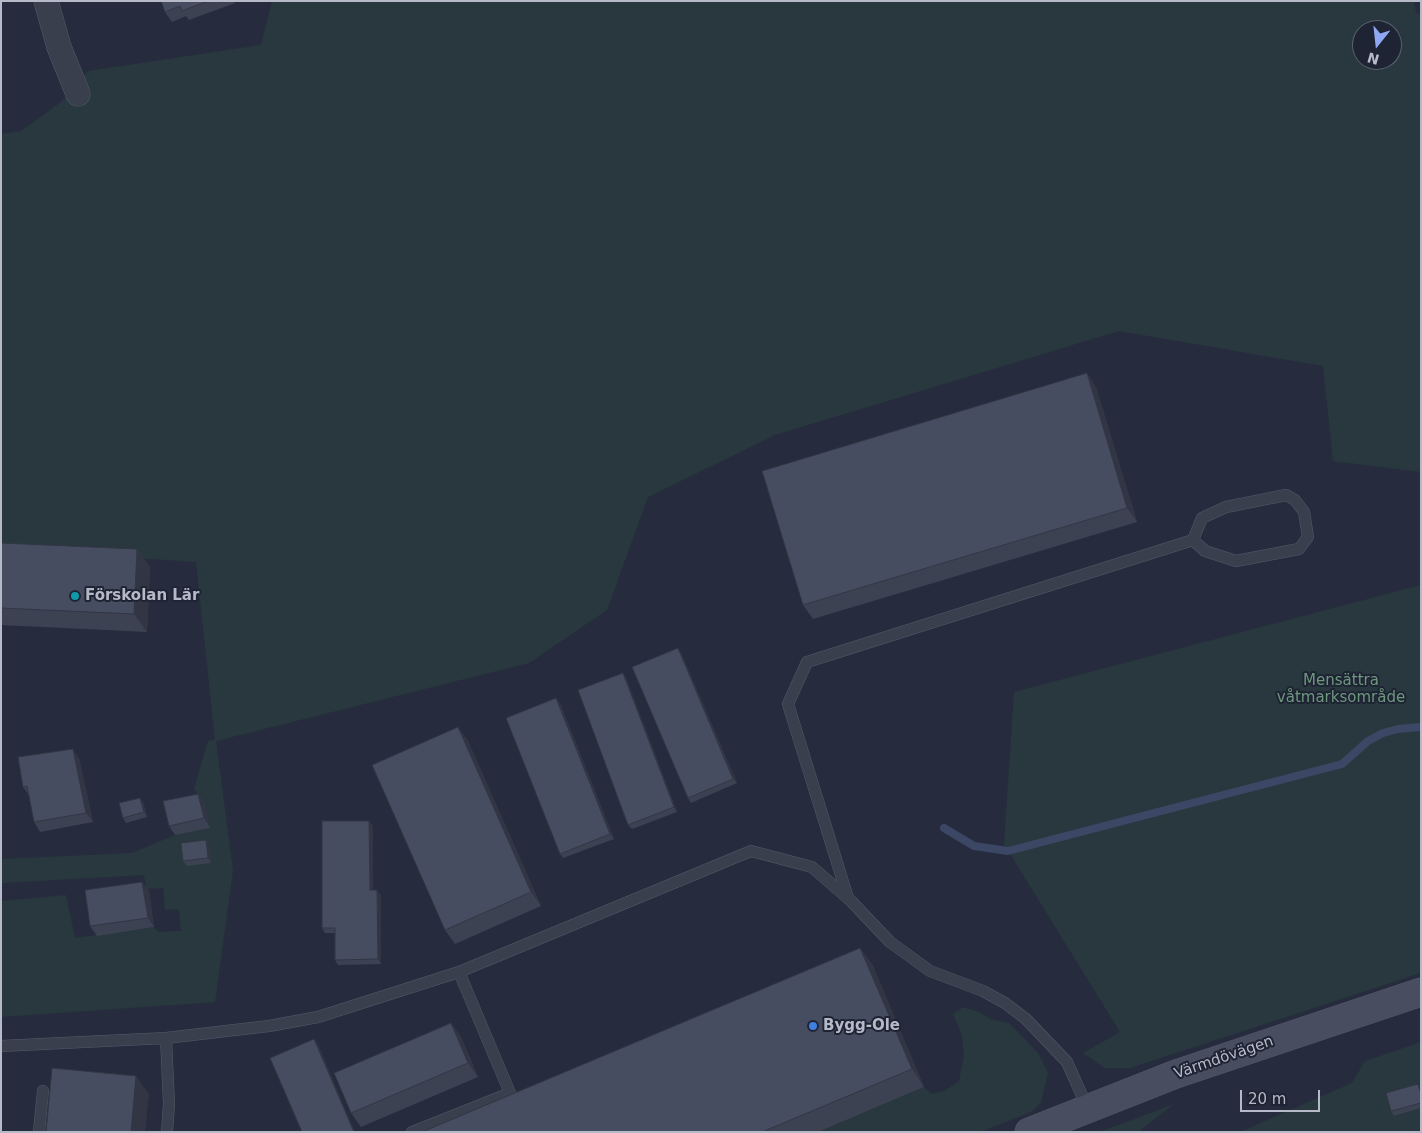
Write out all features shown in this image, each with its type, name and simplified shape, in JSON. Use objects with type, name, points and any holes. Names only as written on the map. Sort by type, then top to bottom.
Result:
[{"type":"main road","name":"Värmdövägen","points":[[1029,1132],[1176,1074],[1421,992]]},
{"type":"street","points":[[46,1],[59,46],[78,94]]},
{"type":"lane","points":[[1286,495],[1295,500],[1304,512],[1308,537],[1299,549],[1236,561],[1205,551],[1193,540],[1202,518],[1226,507],[1286,495]]},
{"type":"lane","points":[[848,898],[788,704],[807,662],[1193,540]]},
{"type":"lane","points":[[1,1046],[166,1038],[270,1026],[318,1017],[459,972],[751,851],[812,867],[848,898],[890,942],[930,972],[982,991],[1005,1003],[1026,1019],[1067,1062],[1088,1109]]},
{"type":"lane","points":[[412,1132],[510,1092],[459,972]]},
{"type":"lane","points":[[166,1038],[169,1104],[166,1132]]},
{"type":"lane","points":[[40,1132],[43,1091]]},
{"type":"green space","points":[[272,1],[1414,1],[1416,12],[1421,15],[1421,472],[1333,461],[1323,366],[1119,331],[775,435],[648,497],[607,610],[529,663],[216,741],[233,870],[215,1002],[1,1017],[1,901],[66,895],[75,938],[154,927],[158,932],[181,931],[179,909],[165,910],[163,888],[146,889],[144,875],[1,883],[1,859],[132,853],[175,835],[210,828],[205,803],[194,789],[208,741],[215,740],[196,562],[1,549],[1,134],[21,131],[61,102],[88,71],[261,45]]},
{"type":"green space","name":"Mensättra våtmarksområde","points":[[1421,585],[1421,973],[1130,1068],[1105,1068],[1083,1053],[1120,1032],[1004,844],[1014,692]]},
{"type":"green space","points":[[963,1007],[979,1012],[990,1019],[1009,1023],[1038,1053],[1048,1073],[1041,1102],[1031,1112],[980,1132],[818,1132],[924,1087],[931,1094],[945,1091],[959,1081],[964,1055],[962,1035],[953,1014]]},
{"type":"green space","points":[[1421,1042],[1421,1089],[1395,1116],[1421,1108],[1421,1132],[1240,1132],[1352,1083],[1365,1061]]},
{"type":"green space","points":[[1174,1104],[1138,1132],[1100,1132]]},
{"type":"building","points":[[161,1],[208,1],[182,11],[180,6],[165,12]]},
{"type":"building","points":[[1087,373],[1127,508],[803,605],[762,471]]},
{"type":"building","name":"Förskolan Lär","points":[[1,543],[137,549],[134,614],[1,608]]},
{"type":"building","points":[[678,648],[733,779],[688,798],[632,667]]},
{"type":"building","points":[[623,673],[674,807],[628,825],[578,690]]},
{"type":"building","points":[[556,698],[610,834],[560,854],[506,718]]},
{"type":"building","points":[[458,727],[531,892],[445,930],[372,765]]},
{"type":"building","points":[[73,749],[86,813],[34,822],[27,786],[23,787],[18,757]]},
{"type":"building","points":[[198,794],[204,818],[169,826],[163,801]]},
{"type":"building","points":[[140,798],[144,812],[123,818],[119,803]]},
{"type":"building","points":[[322,821],[369,821],[370,890],[377,890],[378,959],[335,960],[335,928],[322,928]]},
{"type":"building","points":[[206,840],[208,858],[183,861],[181,843]]},
{"type":"building","points":[[142,882],[148,918],[90,926],[85,890]]},
{"type":"building","name":"Bygg-Ole","points":[[860,948],[912,1069],[762,1132],[422,1132]]},
{"type":"building","points":[[451,1023],[468,1063],[351,1113],[334,1073]]},
{"type":"building","points":[[314,1039],[354,1132],[302,1132],[270,1058]]},
{"type":"building","points":[[52,1068],[136,1076],[131,1132],[46,1132]]},
{"type":"building","points":[[1418,1084],[1421,1103],[1391,1111],[1386,1093]]},
{"type":"waterway","points":[[944,828],[974,846],[1008,851],[1342,764],[1368,741],[1383,733],[1398,729],[1421,727]]},
{"type":"place","name":"Förskolan Lär","points":[[75,596]]},
{"type":"place","name":"Bygg-Ole","points":[[813,1026]]}]
